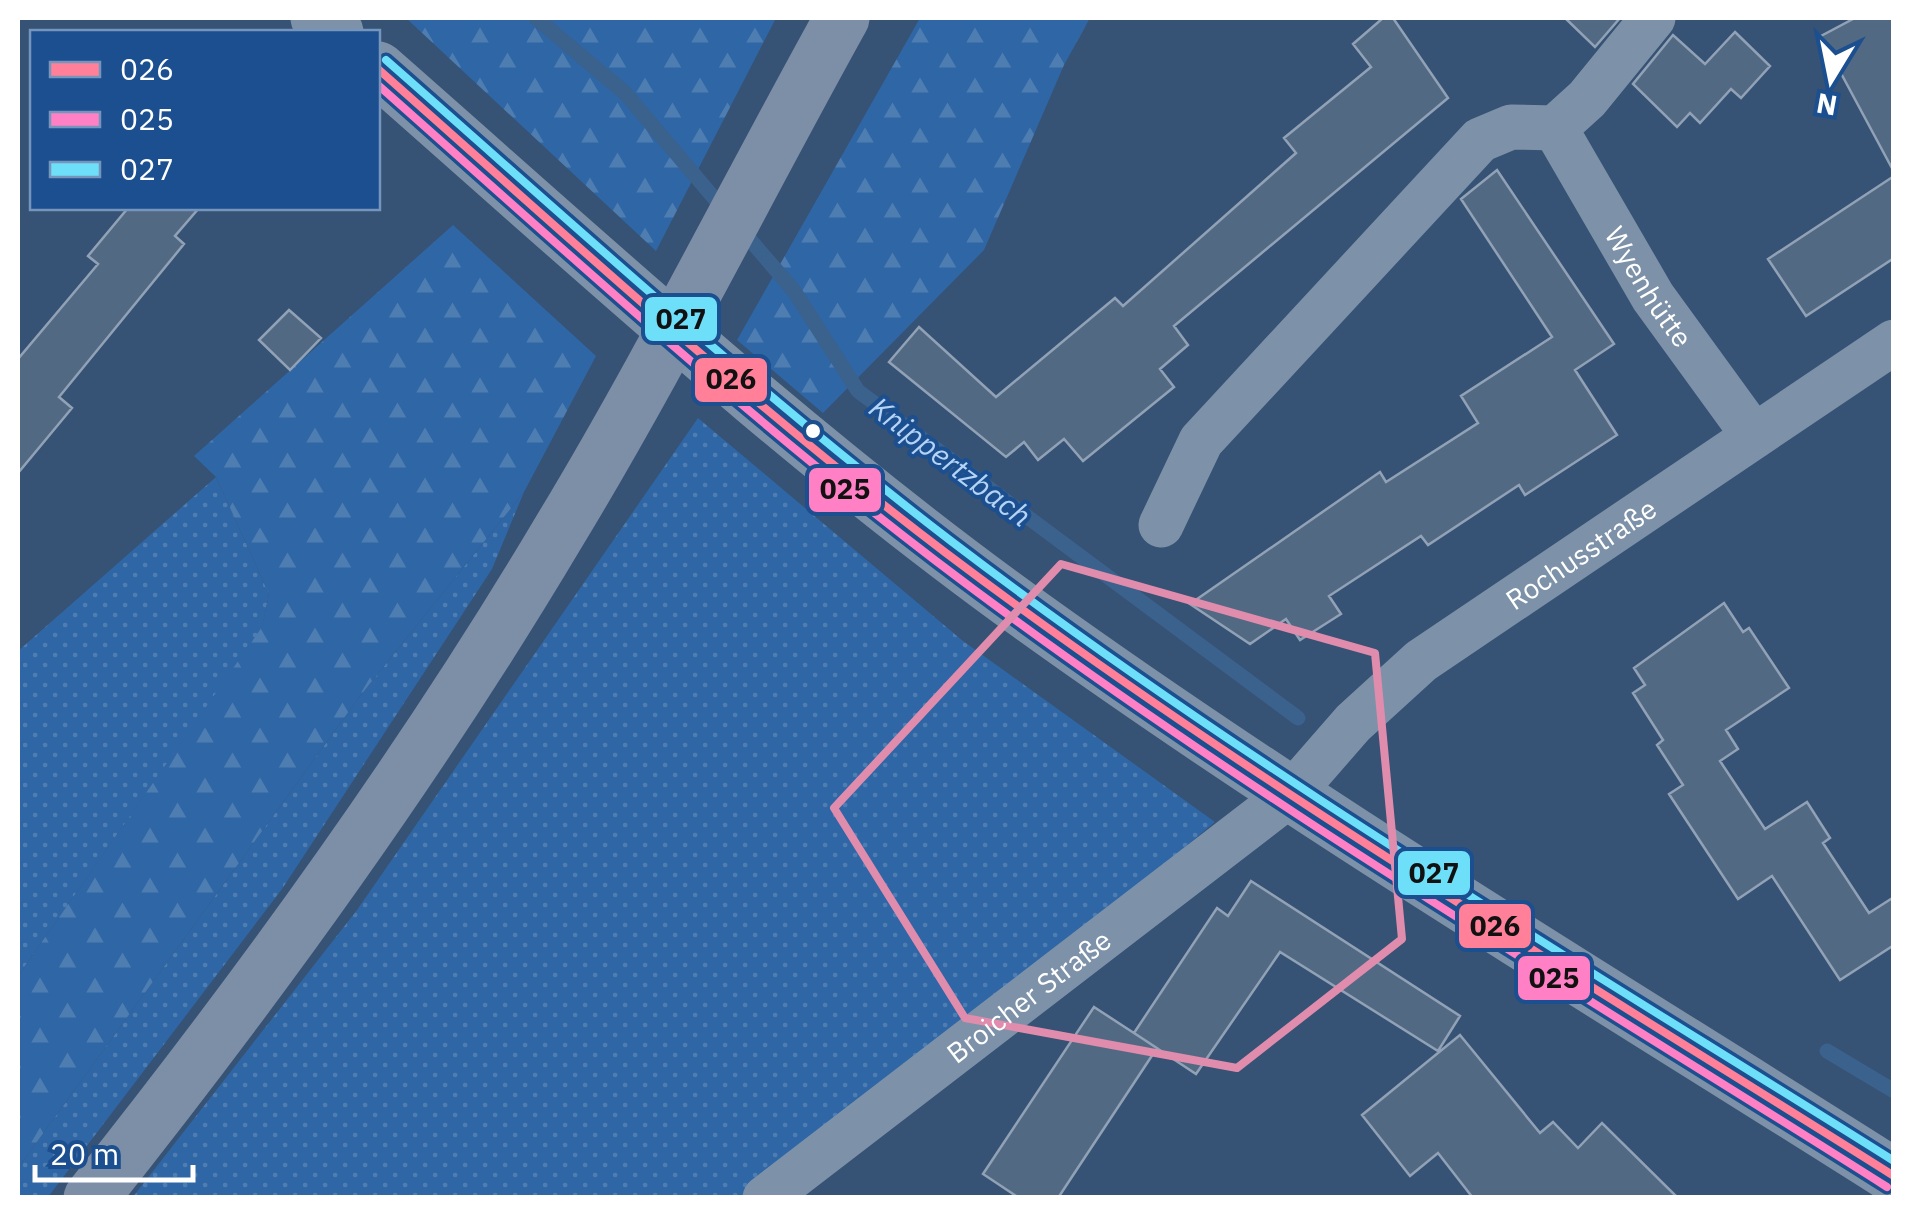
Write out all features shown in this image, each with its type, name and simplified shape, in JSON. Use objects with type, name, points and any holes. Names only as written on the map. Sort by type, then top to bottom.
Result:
[{"type":"main road","points":[[90,1198],[228,1026],[421,748],[558,535],[842,18]]},
{"type":"street","points":[[1161,526],[1201,442],[1480,140],[1511,128],[1554,128],[1588,100],[1653,18]]},
{"type":"street","points":[[380,71],[798,436],[1029,614],[1292,793],[1894,1176]]},
{"type":"street","name":"Wyenhütte","points":[[1554,128],[1652,298],[1754,436]]},
{"type":"street","name":"Rochusstraße","points":[[1292,793],[1353,723],[1421,662],[1894,342]]},
{"type":"street","name":"Broicher Straße","points":[[765,1198],[1292,793]]},
{"type":"highlighted area","points":[[1061,564],[1375,653],[1402,939],[1237,1068],[965,1018],[834,808]]},
{"type":"green space","points":[[406,18],[776,18],[656,251]]},
{"type":"green space","points":[[920,18],[1090,18],[1064,65],[984,250],[823,413],[737,340]]},
{"type":"green space","points":[[453,225],[596,356],[524,492],[360,696],[18,1168],[18,976],[262,627],[269,594],[216,477],[194,456]]},
{"type":"green space","points":[[698,418],[963,641],[1215,822],[765,1197],[132,1198],[357,910]]},
{"type":"green space","points":[[216,477],[269,594],[262,628],[18,976],[18,651]]},
{"type":"green space","points":[[524,492],[492,569],[282,889],[48,1197],[18,1198],[18,1168],[360,696]]},
{"type":"building","points":[[1383,18],[1393,18],[1448,98],[1174,326],[1188,345],[1160,369],[1174,387],[1083,461],[1064,439],[1038,460],[1024,442],[1006,457],[889,362],[919,327],[996,397],[1115,298],[1123,306],[1296,153],[1284,138],[1371,67],[1353,44]]},
{"type":"building","points":[[1565,18],[1620,18],[1595,47]]},
{"type":"building","points":[[1855,18],[1894,18],[1894,172],[1821,36]]},
{"type":"building","points":[[1735,32],[1770,66],[1741,98],[1731,89],[1700,123],[1690,113],[1677,127],[1633,84],[1673,35],[1705,64]]},
{"type":"building","points":[[1497,170],[1614,344],[1575,370],[1617,435],[1525,495],[1519,485],[1428,545],[1421,536],[1329,596],[1341,614],[1300,640],[1286,619],[1250,644],[1190,604],[1380,472],[1386,482],[1478,423],[1461,396],[1552,337],[1461,199]]},
{"type":"building","points":[[1894,176],[1894,258],[1806,316],[1768,259]]},
{"type":"building","points":[[126,210],[197,210],[175,236],[184,244],[59,397],[72,408],[18,473],[18,359],[98,264],[88,256]]},
{"type":"building","points":[[289,310],[321,338],[290,370],[259,340]]},
{"type":"building","points":[[1724,603],[1743,632],[1749,628],[1789,688],[1726,730],[1738,749],[1720,761],[1765,829],[1807,802],[1830,838],[1823,843],[1869,913],[1894,897],[1894,945],[1840,980],[1772,876],[1738,899],[1669,794],[1683,785],[1657,745],[1663,740],[1633,693],[1645,685],[1634,668]]},
{"type":"building","points":[[1251,881],[1460,1016],[1438,1051],[1280,952],[1196,1074],[1134,1033],[1217,908],[1228,916]]},
{"type":"building","points":[[1094,1007],[1157,1048],[1058,1198],[1019,1198],[983,1174]]},
{"type":"building","points":[[1460,1035],[1540,1133],[1553,1122],[1578,1148],[1602,1123],[1678,1198],[1473,1198],[1438,1153],[1410,1176],[1362,1115]]},
{"type":"waterway","name":"Knippertzbach","points":[[536,18],[625,93],[725,211]]},
{"type":"waterway","name":"Knippertzbach","points":[[740,228],[794,291],[858,391],[1298,718]]},
{"type":"waterway","name":"Knippertzbach","points":[[1827,1051],[1894,1091]]},
{"type":"transit line","name":"027","points":[[386,60],[806,425],[1064,625],[1297,785],[1894,1161]]},
{"type":"transit line","name":"026","points":[[380,71],[800,437],[1060,637],[1413,874],[1894,1176]]},
{"type":"transit line","name":"025","points":[[380,87],[793,447],[1050,646],[1285,807],[1887,1187]]}]
